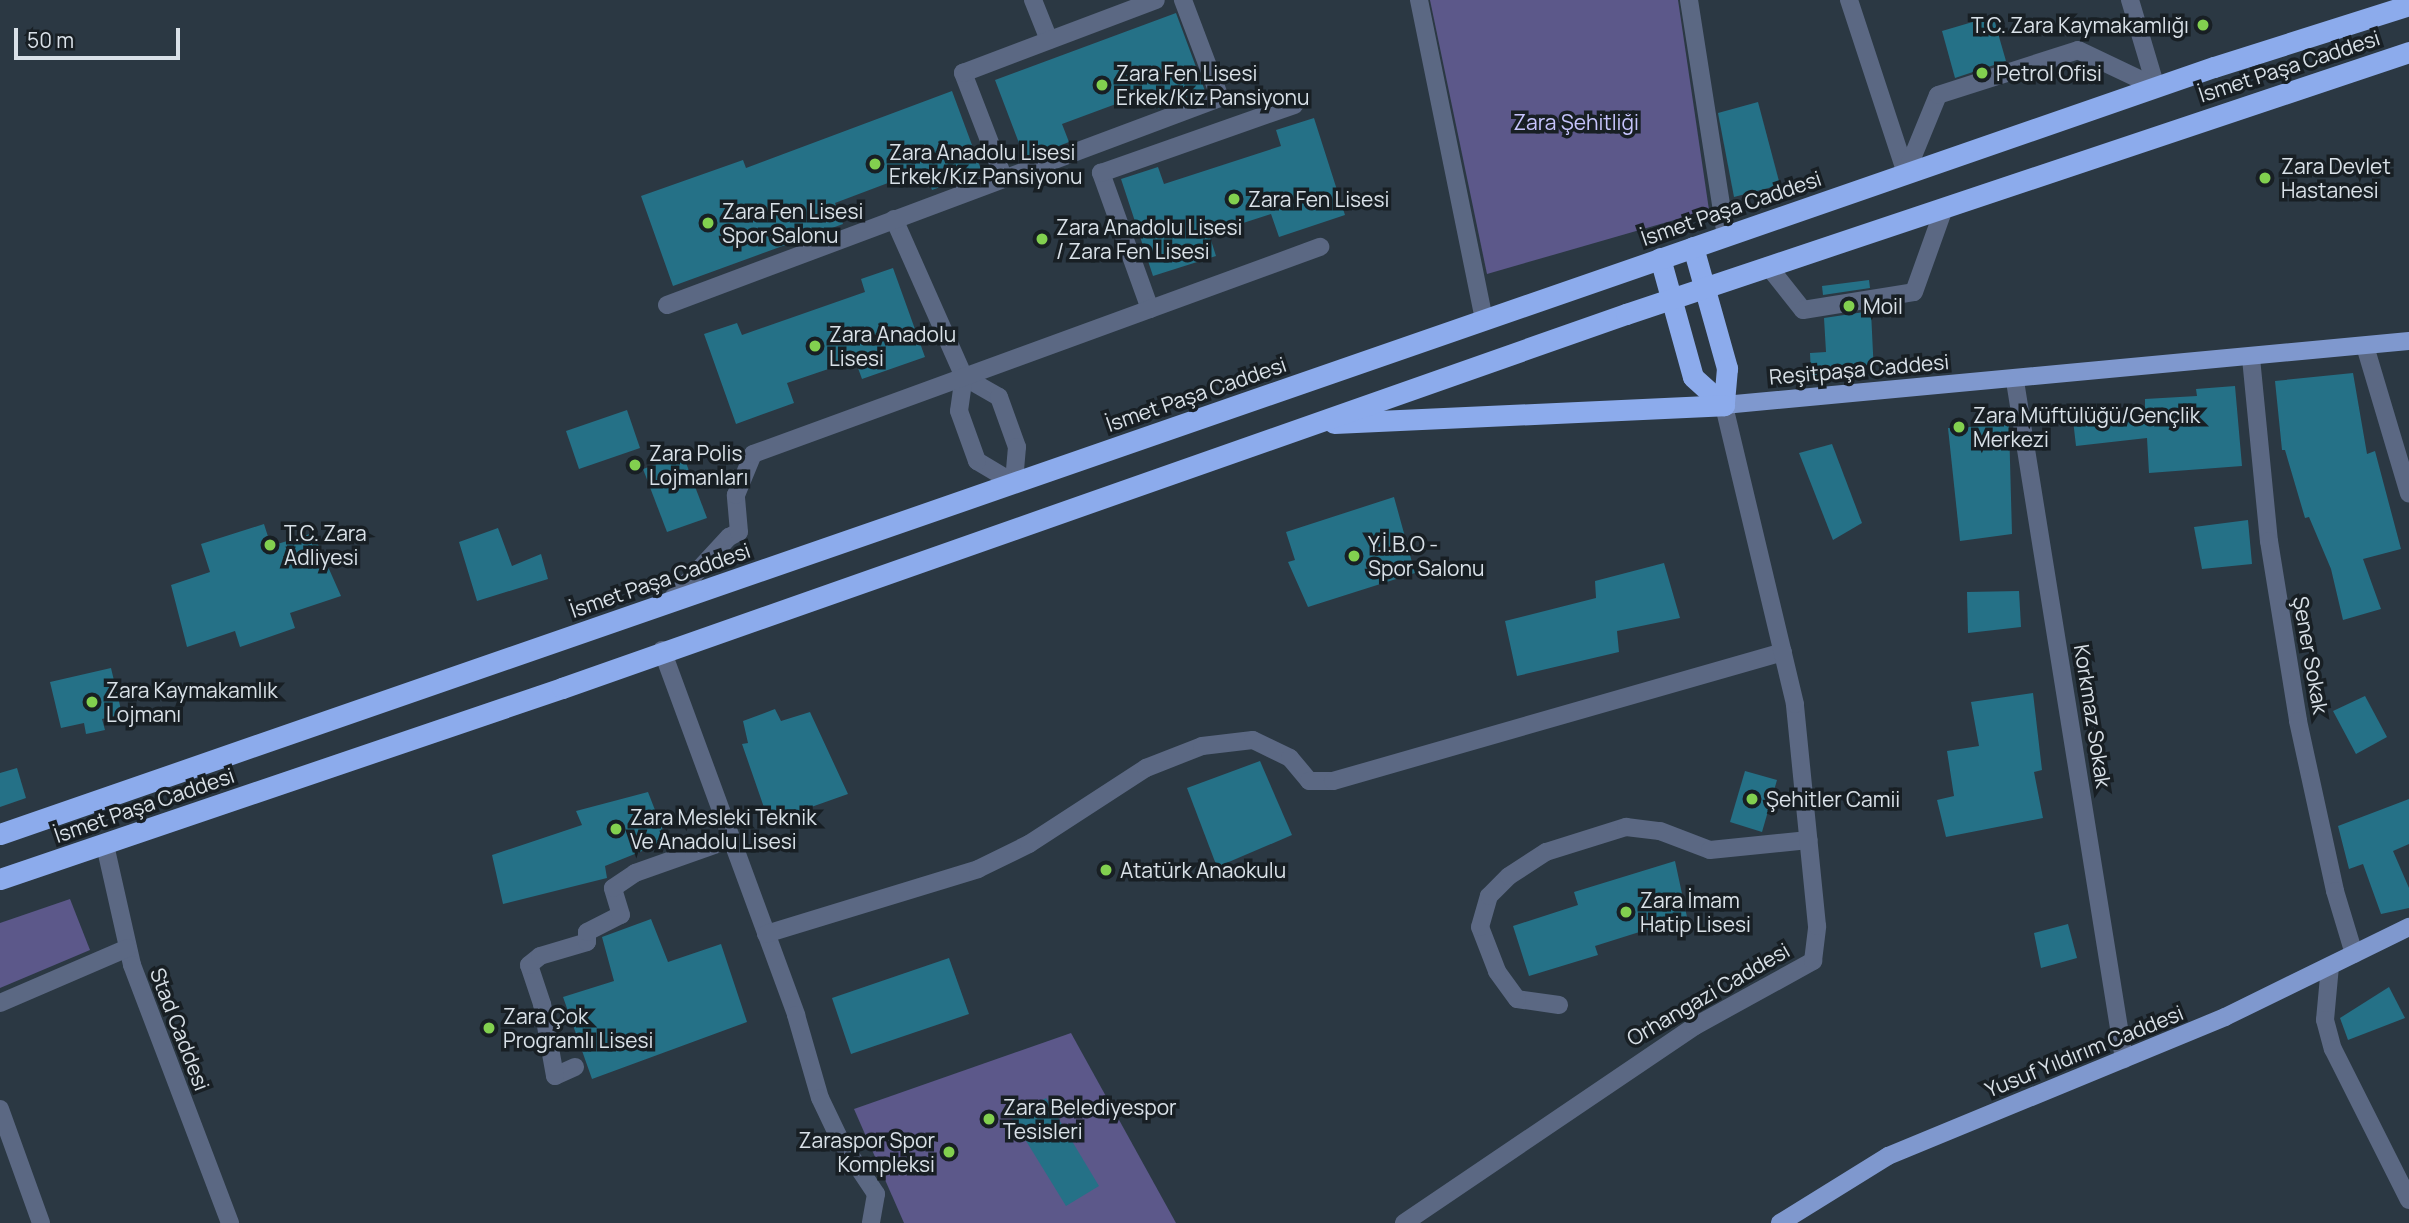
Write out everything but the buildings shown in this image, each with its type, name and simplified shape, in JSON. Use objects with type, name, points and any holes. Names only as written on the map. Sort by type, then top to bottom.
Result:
[{"type":"highway","name":"İsmet Paşa Caddesi","points":[[0,834],[1906,173],[2156,87],[2409,5]]},
{"type":"highway","name":"İsmet Paşa Caddesi","points":[[0,879],[105,845],[1311,424],[1672,300],[1706,291],[1768,266],[2409,52]]},
{"type":"highway","name":"Orhangazi Caddesi","points":[[1693,247],[1727,368],[1724,405]]},
{"type":"highway","points":[[1660,258],[1693,377],[1724,405]]},
{"type":"highway","name":"Reşitpaşa Caddesi","points":[[1311,424],[1724,405]]},
{"type":"main road","name":"Reşitpaşa Caddesi","points":[[1724,405],[2015,381],[2409,341]]},
{"type":"main road","name":"Yusuf Yıldırım Caddesi","points":[[1780,1223],[1888,1156],[2124,1059],[2330,966],[2409,927]]},
{"type":"street","points":[[1033,0],[1049,40]]},
{"type":"street","points":[[1004,179],[963,73],[1156,0]]},
{"type":"street","points":[[667,305],[1220,98],[1183,0]]},
{"type":"street","points":[[1419,0],[1484,319]]},
{"type":"street","points":[[1689,0],[1726,235]]},
{"type":"street","points":[[1849,0],[1906,173]]},
{"type":"street","points":[[2130,0],[2156,87]]},
{"type":"street","points":[[1906,173],[1938,94],[2078,50],[2156,87]]},
{"type":"street","points":[[1150,309],[1101,173],[1294,105]]},
{"type":"street","points":[[1768,266],[1803,310],[1914,292],[1944,208]]},
{"type":"street","points":[[894,219],[964,377],[959,411],[977,461],[1014,483],[1017,447],[999,397],[964,377]]},
{"type":"street","points":[[668,603],[729,537],[739,532],[736,495],[753,454],[1320,247]]},
{"type":"street","points":[[2364,346],[2409,494]]},
{"type":"street","name":"Şener Sokak","points":[[2251,358],[2269,541],[2298,721],[2335,891],[2354,954]]},
{"type":"street","name":"Korkmaz Sokak","points":[[2015,381],[2124,1059]]},
{"type":"street","name":"Orhangazi Caddesi","points":[[1404,1223],[1695,1026],[1813,961],[1817,926],[1795,704],[1724,405]]},
{"type":"street","points":[[662,650],[766,934],[821,1098],[840,1140],[876,1194],[871,1223]]},
{"type":"street","points":[[766,934],[978,869],[1030,845],[1146,768],[1202,747],[1253,740],[1290,758],[1309,782],[1333,781],[1783,652]]},
{"type":"street","points":[[1559,1005],[1517,999],[1497,971],[1480,926],[1489,896],[1509,876],[1546,852],[1626,827],[1660,831],[1710,850],[1808,840]]},
{"type":"street","points":[[575,1067],[555,1076],[542,1004],[529,965],[540,956],[587,942],[587,932],[621,915],[613,888],[635,873],[731,839]]},
{"type":"street","name":"Stad Caddesi","points":[[105,845],[128,948],[225,1221]]},
{"type":"street","points":[[0,1003],[128,948]]},
{"type":"street","points":[[2330,966],[2325,1020],[2333,1049],[2409,1200]]},
{"type":"street","points":[[0,1109],[41,1223]]},
{"type":"green space","name":"Zara Şehitliği","points":[[1430,0],[1678,0],[1709,210],[1487,274]]},
{"type":"green space","points":[[70,899],[90,950],[0,988],[0,923]]},
{"type":"green space","name":"Zara Belediyespor Tesisleri","points":[[1071,1033],[1176,1223],[904,1223],[854,1109]]},
{"type":"place","name":"T.C. Zara Kaymakamlığı","points":[[2203,25]]},
{"type":"place","name":"Petrol Ofisi","points":[[1982,73]]},
{"type":"place","name":"Zara Fen Lisesi Erkek/Kız Pansiyonu","points":[[1102,85]]},
{"type":"place","name":"Zara Anadolu Lisesi Erkek/Kız Pansiyonu","points":[[875,164]]},
{"type":"place","name":"Zara Devlet Hastanesi","points":[[2265,178]]},
{"type":"place","name":"Zara Fen Lisesi","points":[[1234,199]]},
{"type":"place","name":"Zara Fen Lisesi Spor Salonu","points":[[708,223]]},
{"type":"place","name":"Zara Anadolu Lisesi / Zara Fen Lisesi","points":[[1042,239]]},
{"type":"place","name":"Moil","points":[[1849,306]]},
{"type":"place","name":"Zara Anadolu Lisesi","points":[[815,346]]},
{"type":"place","name":"Zara Müftülüğü/Gençlik Merkezi","points":[[1959,427]]},
{"type":"place","name":"Zara Polis Lojmanları","points":[[635,465]]},
{"type":"place","name":"T.C. Zara Adliyesi","points":[[270,545]]},
{"type":"place","name":"Y.İ.B.O - Spor Salonu","points":[[1354,556]]},
{"type":"place","name":"Zara Kaymakamlık Lojmanı","points":[[92,702]]},
{"type":"place","name":"Şehitler Camii","points":[[1752,799]]},
{"type":"place","name":"Zara Mesleki Teknik Ve Anadolu Lisesi","points":[[616,829]]},
{"type":"place","name":"Atatürk Anaokulu","points":[[1106,870]]},
{"type":"place","name":"Zara İmam Hatip Lisesi","points":[[1626,912]]},
{"type":"place","name":"Zara Çok Programlı Lisesi","points":[[489,1028]]},
{"type":"place","name":"Zara Belediyespor Tesisleri","points":[[989,1119]]},
{"type":"place","name":"Zaraspor Spor Kompleksi","points":[[949,1152]]}]
